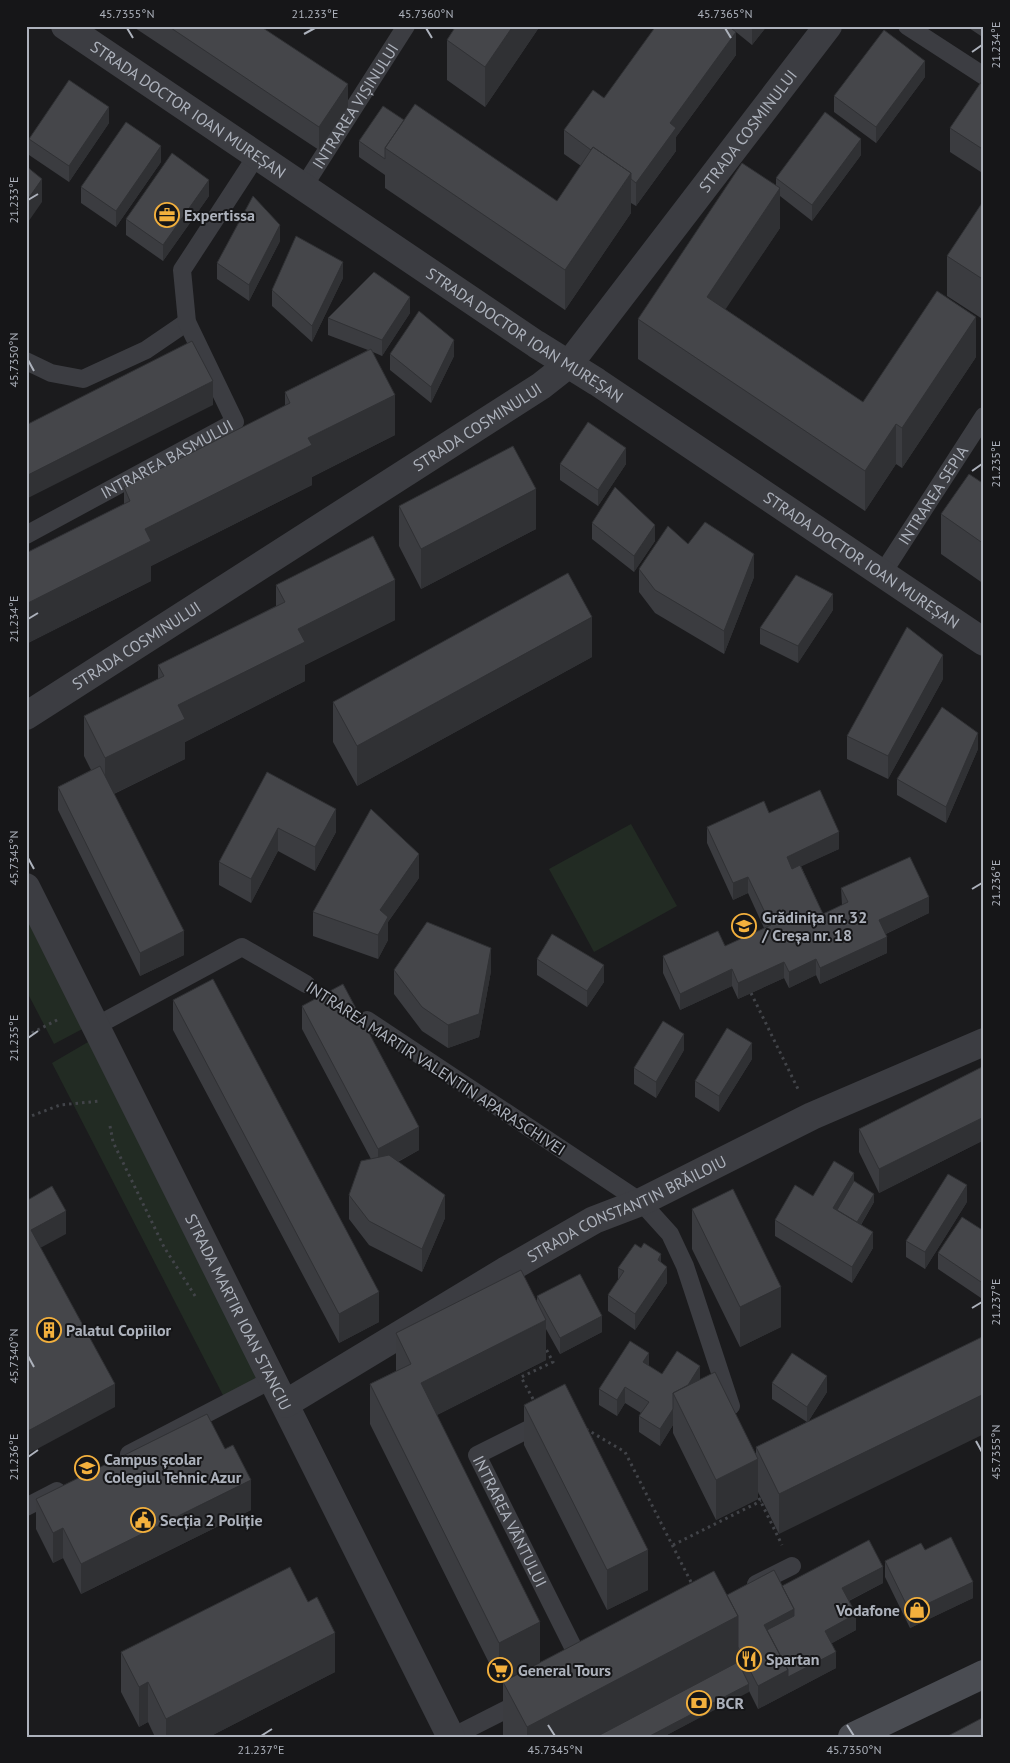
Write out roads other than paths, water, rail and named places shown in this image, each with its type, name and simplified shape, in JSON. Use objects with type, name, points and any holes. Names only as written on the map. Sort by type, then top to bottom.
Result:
[{"type":"main road","points":[[852,1737],[984,1674]]},
{"type":"street","name":"STRADA DOCTOR IOAN MUREȘAN","points":[[65,26],[984,642]]},
{"type":"street","name":"STRADA COSMINULUI","points":[[26,716],[541,386],[569,364],[828,26]]},
{"type":"street","name":"STRADA MARTIR IOAN STANCIU","points":[[26,887],[452,1737]]},
{"type":"street","name":"STRADA CONSTANTIN BRĂILOIU","points":[[285,1404],[505,1271],[586,1225],[641,1202],[812,1116],[984,1042]]},
{"type":"street","points":[[731,1406],[744,1431]]},
{"type":"lane","name":"INTRAREA VIȘINULUI","points":[[304,186],[406,26]]},
{"type":"lane","points":[[907,26],[984,76]]},
{"type":"lane","name":"INTRAREA BASMULUI","points":[[26,535],[235,422],[187,322],[182,270],[257,155]]},
{"type":"lane","points":[[26,361],[51,373],[83,378],[146,350],[187,322]]},
{"type":"lane","name":"INTRAREA SEPIA","points":[[882,574],[984,416]]},
{"type":"lane","name":"INTRAREA MARTIR VALENTIN APARASCHIVEI","points":[[96,1026],[242,947],[306,984]]},
{"type":"lane","name":"INTRAREA MARTIR VALENTIN APARASCHIVEI","points":[[367,1020],[641,1202],[670,1234],[685,1266],[731,1406]]},
{"type":"lane","points":[[113,1462],[273,1379]]},
{"type":"lane","name":"INTRAREA VÂNTULUI","points":[[552,1418],[477,1455],[585,1670]]},
{"type":"lane","points":[[26,1508],[70,1485]]},
{"type":"lane","points":[[740,1592],[792,1566]]},
{"type":"lane","points":[[568,1678],[602,1661]]},
{"type":"lane","points":[[452,1737],[534,1696]]},
{"type":"place","name":"Expertissa","points":[[167,215]]},
{"type":"place","name":"Grădinița nr. 32 / Creșa nr. 18","points":[[744,926]]},
{"type":"place","name":"Palatul Copiilor","points":[[49,1330]]},
{"type":"place","name":"Campus școlar Colegiul Tehnic Azur","points":[[87,1468]]},
{"type":"place","name":"Secția 2 Poliție","points":[[143,1520]]},
{"type":"place","name":"Vodafone","points":[[917,1610]]},
{"type":"place","name":"Spartan","points":[[749,1659]]},
{"type":"place","name":"General Tours","points":[[500,1670]]},
{"type":"place","name":"BCR","points":[[699,1703]]}]
